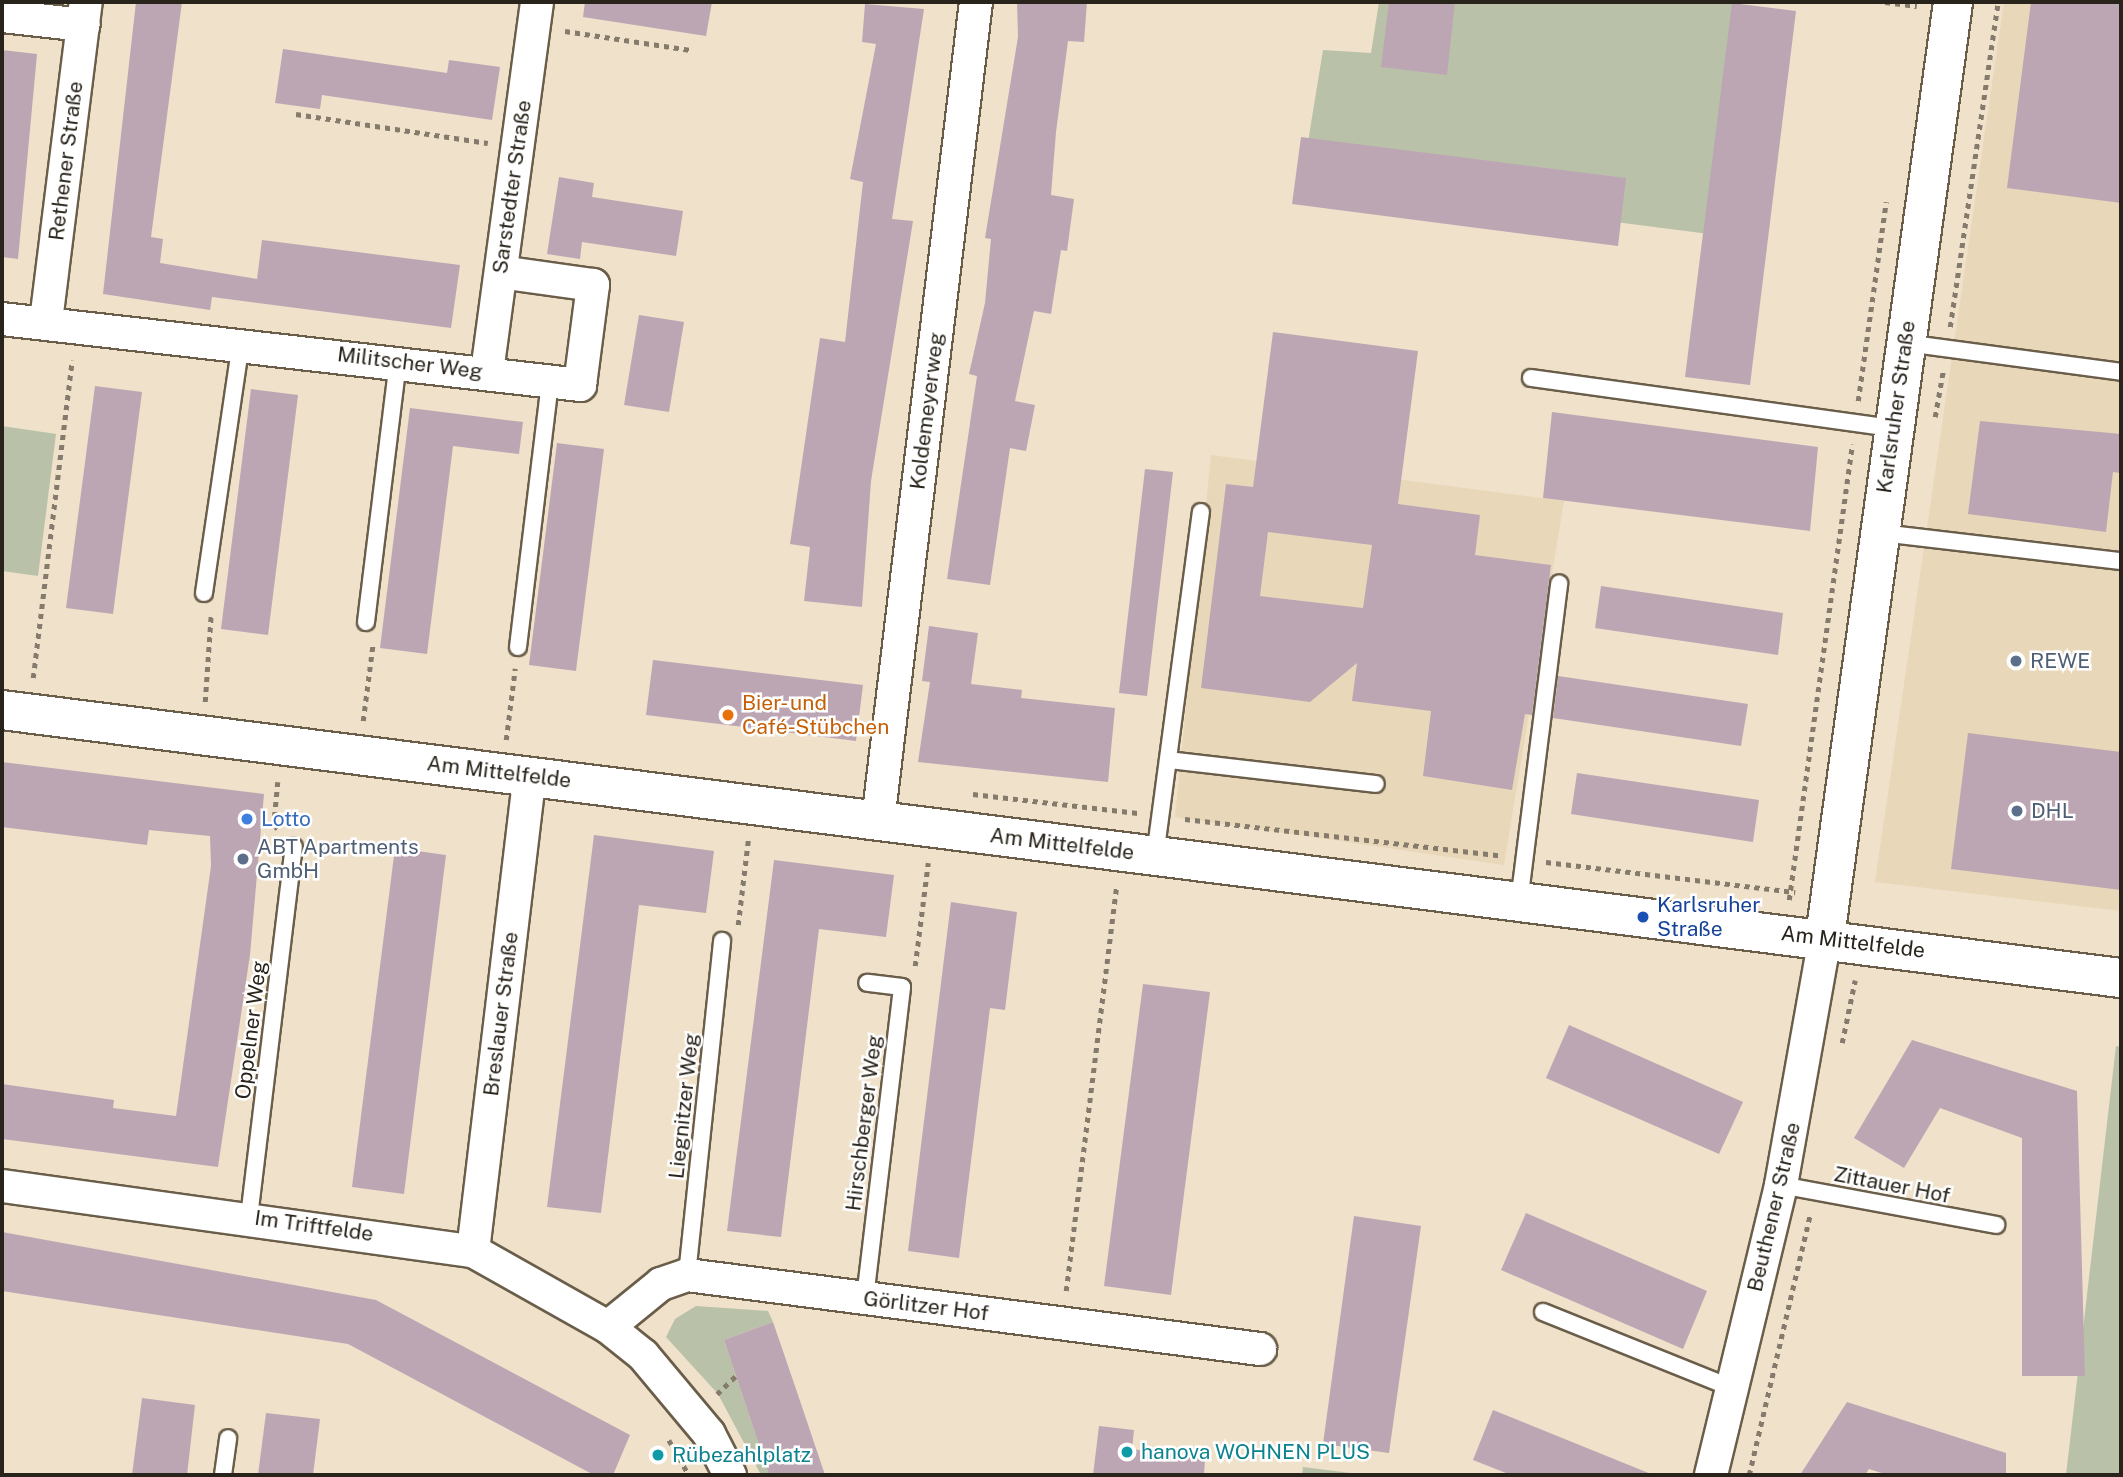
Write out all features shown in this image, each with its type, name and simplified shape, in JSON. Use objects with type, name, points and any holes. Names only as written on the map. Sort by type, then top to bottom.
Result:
[{"type":"street","name":"Koldemeyerweg","points":[[878,821],[976,2]]},
{"type":"street","name":"Karlsruher Straße","points":[[1825,937],[1904,343],[1953,2]]},
{"type":"street","points":[[2,16],[85,13]]},
{"type":"street","name":"Rethener Straße","points":[[61,322],[85,13]]},
{"type":"street","name":"Sarstedter Straße","points":[[487,372],[535,14]]},
{"type":"street","name":"Militscher Weg","points":[[2,319],[61,322],[580,385],[593,285],[500,272]]},
{"type":"street","name":"Am Mittelfelde","points":[[15,712],[1519,902],[1825,937],[2121,978]]},
{"type":"street","name":"Breslauer Straße","points":[[473,1251],[516,774]]},
{"type":"street","name":"Beuthener Straße","points":[[1711,1475],[1781,1185],[1825,937]]},
{"type":"street","name":"Im Triftfelde","points":[[2,1186],[249,1217],[473,1251],[608,1327]]},
{"type":"street","points":[[687,1275],[661,1284],[608,1327],[643,1355],[709,1434],[730,1475]]},
{"type":"street","name":"Görlitzer Hof","points":[[687,1275],[1260,1349]]},
{"type":"lane","points":[[204,593],[241,343]]},
{"type":"lane","points":[[1904,343],[2121,372]]},
{"type":"lane","points":[[366,622],[398,361]]},
{"type":"lane","points":[[1531,378],[1893,428]]},
{"type":"lane","points":[[518,648],[550,381]]},
{"type":"lane","points":[[1155,856],[1201,512]]},
{"type":"lane","points":[[1878,533],[2121,561]]},
{"type":"lane","points":[[1519,902],[1559,584]]},
{"type":"lane","points":[[1169,760],[1376,783]]},
{"type":"lane","name":"Oppelner Weg","points":[[249,1217],[294,847]]},
{"type":"lane","name":"Liegnitzer Weg","points":[[687,1275],[722,941]]},
{"type":"lane","points":[[867,983],[902,987]]},
{"type":"lane","name":"Hirschberger Weg","points":[[865,1298],[902,987]]},
{"type":"lane","name":"Zittauer Hof","points":[[1781,1185],[1996,1225]]},
{"type":"lane","points":[[1544,1312],[1732,1388]]},
{"type":"lane","points":[[223,1475],[228,1438]]},
{"type":"path","points":[[1933,430],[1998,2]]},
{"type":"path","points":[[535,14],[691,50]]},
{"type":"path","points":[[296,114],[517,147]]},
{"type":"path","points":[[15,712],[61,322]]},
{"type":"path","points":[[202,735],[214,619],[204,593]]},
{"type":"path","points":[[359,755],[373,642],[366,622]]},
{"type":"path","points":[[516,774],[518,648]]},
{"type":"path","points":[[278,782],[274,825],[294,847]]},
{"type":"path","points":[[961,792],[1790,891]]},
{"type":"path","points":[[722,941],[737,933],[748,841]]},
{"type":"path","points":[[902,987],[915,970],[928,863]]},
{"type":"path","points":[[1062,1323],[1116,886]]},
{"type":"shaded area","points":[[2004,2],[2121,2],[2121,911],[1875,882]]},
{"type":"shaded area","points":[[1211,455],[1564,501],[1504,865],[1175,817]]},
{"type":"green space","points":[[1379,2],[1734,2],[1709,234],[1507,208],[1307,148],[1323,50],[1371,53]]},
{"type":"green space","points":[[2,426],[56,434],[38,576],[2,571]]},
{"type":"green space","points":[[2116,1046],[2121,1047],[2121,1475],[2066,1475]]},
{"type":"green space","points":[[696,1306],[768,1311],[773,1322],[724,1340],[769,1475],[761,1475],[718,1394],[666,1337],[675,1319]]},
{"type":"green space","points":[[1303,1467],[1366,1475],[1302,1475]]},
{"type":"building","points":[[136,2],[182,2],[151,237],[163,239],[160,263],[257,279],[262,240],[460,265],[451,328],[212,297],[210,310],[103,294]]},
{"type":"building","points":[[585,2],[712,2],[706,36],[583,17]]},
{"type":"building","points":[[1017,2],[1087,2],[1084,42],[1068,41],[1056,132],[1051,195],[1074,199],[1067,251],[1061,250],[1051,314],[1034,311],[1015,401],[1035,405],[1026,451],[1010,448],[990,585],[947,579],[977,376],[969,374],[985,303],[991,239],[985,238],[1018,37]]},
{"type":"building","points":[[1389,2],[1455,2],[1447,75],[1381,67]]},
{"type":"building","points":[[2031,2],[2121,2],[2121,203],[2007,188]]},
{"type":"building","points":[[1732,3],[1796,11],[1750,385],[1685,377]]},
{"type":"building","points":[[865,4],[924,9],[892,219],[913,221],[871,481],[862,607],[804,601],[810,547],[790,544],[820,338],[845,342],[863,182],[850,179],[876,44],[862,42]]},
{"type":"building","points":[[283,49],[447,73],[449,60],[500,67],[492,120],[322,95],[320,109],[275,103]]},
{"type":"building","points":[[2,50],[37,54],[18,259],[2,257]]},
{"type":"building","points":[[1301,137],[1626,178],[1618,246],[1292,204]]},
{"type":"building","points":[[559,177],[594,183],[592,197],[683,211],[676,256],[582,242],[580,259],[547,254]]},
{"type":"building","points":[[639,315],[684,322],[669,412],[624,405]]},
{"type":"building","points":[[1273,332],[1418,351],[1398,504],[1480,515],[1475,555],[1551,565],[1532,715],[1525,714],[1512,790],[1423,776],[1431,711],[1352,701],[1357,663],[1310,702],[1201,688],[1226,484],[1253,487]],"holes":[[[1268,532],[1372,545],[1363,608],[1260,596]]]},
{"type":"building","points":[[95,386],[142,392],[113,614],[66,608]]},
{"type":"building","points":[[251,389],[298,395],[268,635],[221,629]]},
{"type":"building","points":[[410,408],[523,422],[519,454],[453,446],[427,654],[380,648]]},
{"type":"building","points":[[1552,412],[1818,447],[1810,531],[1543,498]]},
{"type":"building","points":[[1980,421],[2121,434],[2121,473],[2113,472],[2106,532],[1968,514]]},
{"type":"building","points":[[557,443],[604,449],[576,671],[529,665]]},
{"type":"building","points":[[1145,469],[1173,472],[1147,696],[1119,693]]},
{"type":"building","points":[[1601,586],[1783,613],[1778,655],[1595,628]]},
{"type":"building","points":[[929,626],[978,633],[971,684],[1022,690],[1021,698],[1115,708],[1108,782],[918,762],[930,682],[922,681]]},
{"type":"building","points":[[653,660],[863,685],[856,741],[646,715]]},
{"type":"building","points":[[1558,676],[1748,704],[1741,746],[1553,718]]},
{"type":"building","points":[[1968,733],[2121,752],[2121,890],[1951,869]]},
{"type":"building","points":[[2,762],[264,794],[250,955],[218,1167],[2,1139],[2,1084],[114,1100],[113,1108],[176,1116],[211,866],[210,836],[149,830],[147,845],[2,827]]},
{"type":"building","points":[[1577,773],[1759,800],[1753,842],[1571,814]]},
{"type":"building","points":[[594,835],[714,851],[706,913],[639,905],[601,1213],[547,1207]]},
{"type":"building","points":[[395,848],[446,855],[404,1194],[352,1187]]},
{"type":"building","points":[[774,860],[894,875],[886,937],[819,929],[781,1237],[727,1231]]},
{"type":"building","points":[[951,902],[1017,912],[1005,1010],[990,1008],[959,1258],[908,1251]]},
{"type":"building","points":[[1143,984],[1210,992],[1171,1295],[1104,1286]]},
{"type":"building","points":[[1569,1025],[1743,1102],[1719,1154],[1546,1078]]},
{"type":"building","points":[[1912,1040],[2077,1091],[2085,1376],[2022,1376],[2022,1138],[1940,1108],[1904,1168],[1854,1138]]},
{"type":"building","points":[[1526,1213],[1707,1291],[1683,1349],[1501,1270]]},
{"type":"building","points":[[1354,1216],[1421,1226],[1389,1453],[1323,1444]]},
{"type":"building","points":[[2,1232],[376,1300],[630,1435],[613,1475],[594,1475],[348,1344],[2,1291]]},
{"type":"building","points":[[773,1322],[825,1475],[769,1475],[724,1340]]},
{"type":"building","points":[[142,1398],[195,1405],[187,1475],[132,1475]]},
{"type":"building","points":[[1847,1402],[2006,1453],[2006,1475],[1888,1475],[1869,1469],[1865,1475],[1800,1475]]},
{"type":"building","points":[[1493,1410],[1651,1475],[1511,1475],[1473,1460]]},
{"type":"building","points":[[266,1413],[320,1419],[313,1475],[258,1475]]},
{"type":"building","name":"hanova WOHNEN PLUS","points":[[1099,1426],[1134,1430],[1132,1449],[1205,1459],[1204,1475],[1093,1475]]},
{"type":"place","name":"REWE","points":[[2016,661]]},
{"type":"place","name":"Bier- und Café-Stübchen","points":[[728,715]]},
{"type":"place","name":"DHL","points":[[2017,811]]},
{"type":"place","name":"Lotto","points":[[247,819]]},
{"type":"place","name":"ABT Apartments GmbH","points":[[243,859]]},
{"type":"place","name":"Karlsruher Straße","points":[[1643,917]]},
{"type":"place","name":"hanova WOHNEN PLUS","points":[[1127,1452]]},
{"type":"place","name":"Rübezahlplatz","points":[[658,1455]]}]
